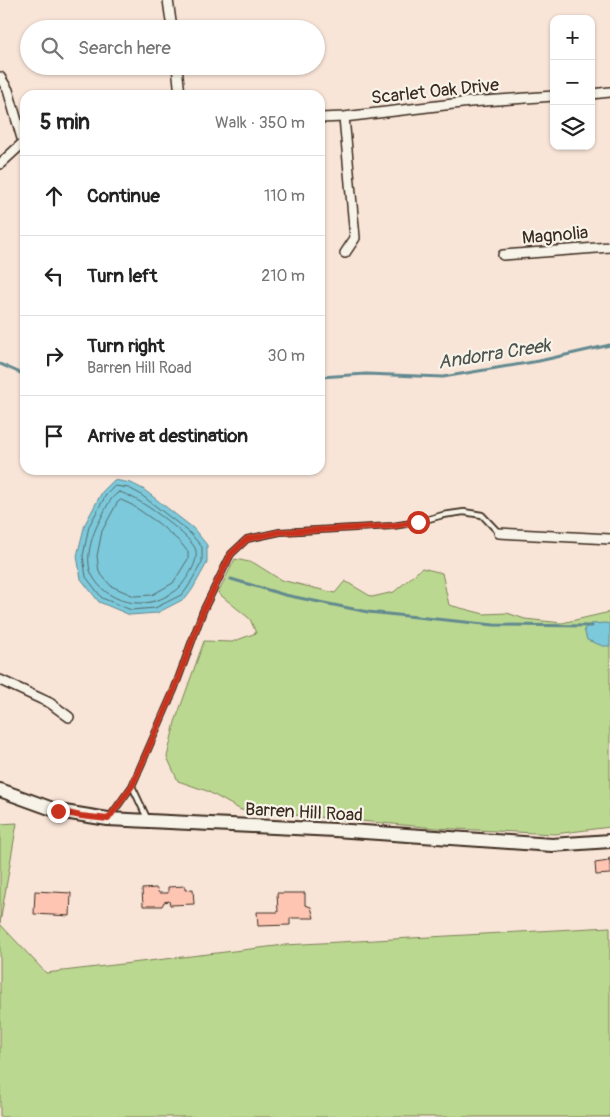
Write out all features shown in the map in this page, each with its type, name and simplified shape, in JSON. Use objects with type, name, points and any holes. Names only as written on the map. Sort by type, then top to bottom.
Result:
[{"type":"street","points":[[168,0],[171,20]]},
{"type":"street","points":[[177,75],[179,90]]},
{"type":"street","points":[[0,77],[8,90],[20,129]]},
{"type":"street","points":[[595,94],[610,92]]},
{"type":"street","name":"Scarlet Oak Drive","points":[[325,118],[470,102],[550,96]]},
{"type":"street","points":[[344,117],[355,238],[345,253]]},
{"type":"street","points":[[0,164],[20,146]]},
{"type":"street","name":"Magnolia","points":[[503,255],[610,247]]},
{"type":"street","points":[[499,533],[610,539]]},
{"type":"street","points":[[0,680],[50,703],[69,716]]},
{"type":"street","name":"Barren Hill Road","points":[[0,790],[58,811],[108,819],[335,830],[552,845],[610,841]]},
{"type":"lane","points":[[108,819],[132,786],[174,690],[203,611],[231,554],[247,539],[280,532],[402,525],[464,512],[482,515],[499,533]]},
{"type":"lane","points":[[132,786],[149,822]]},
{"type":"green space","points":[[235,559],[254,563],[281,580],[335,593],[345,581],[372,597],[394,592],[422,568],[442,573],[449,605],[484,614],[507,613],[525,619],[562,623],[610,612],[610,827],[555,834],[436,828],[241,810],[207,791],[178,781],[167,757],[175,722],[204,641],[232,642],[256,633],[250,619],[218,593]]},
{"type":"green space","points":[[17,823],[0,923],[0,824]]},
{"type":"green space","points":[[0,924],[46,973],[285,945],[610,927],[610,1117],[0,1117]]},
{"type":"water","points":[[114,480],[131,483],[143,489],[193,528],[207,545],[207,563],[192,590],[186,598],[157,613],[130,615],[99,602],[81,579],[77,556],[85,524],[102,492]]},
{"type":"water","points":[[591,624],[610,624],[610,646],[603,646],[587,640],[584,629]]},
{"type":"building","points":[[610,858],[610,874],[596,875],[595,863],[609,861],[608,859]]},
{"type":"building","points":[[185,886],[185,890],[193,889],[194,904],[170,905],[169,901],[164,902],[162,906],[143,906],[142,889],[156,888],[159,893],[168,893],[168,887]]},
{"type":"building","points":[[35,891],[71,893],[70,916],[34,914]]},
{"type":"building","points":[[277,893],[305,893],[305,905],[311,907],[314,918],[290,918],[290,925],[258,926],[257,912],[278,912]]},
{"type":"waterway","name":"Andorra Creek","points":[[325,377],[366,374],[443,377],[539,361],[610,345]]},
{"type":"waterway","name":"Andorra Creek","points":[[0,364],[20,373]]},
{"type":"waterway","points":[[231,579],[285,595],[368,612],[494,625],[592,626]]},
{"type":"route","points":[[58,811],[108,819],[132,786],[174,690],[203,611],[231,554],[247,539],[280,532],[393,526],[418,522]]}]
